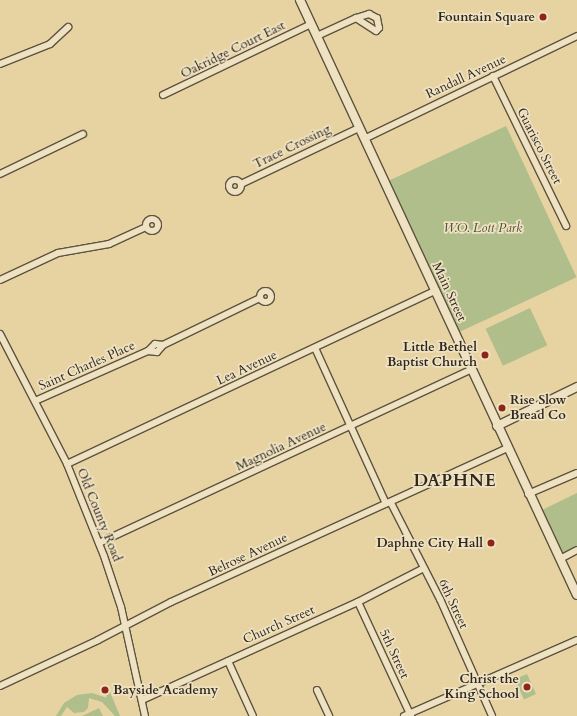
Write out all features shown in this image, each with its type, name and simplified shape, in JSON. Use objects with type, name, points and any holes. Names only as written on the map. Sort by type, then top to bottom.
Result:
[{"type":"main road","name":"Main Street","points":[[300,0],[317,36],[356,129],[364,139],[436,290],[528,494],[577,595]]},
{"type":"main road","points":[[497,426],[577,387]]},
{"type":"street","points":[[317,36],[356,18]]},
{"type":"street","name":"Oakridge Court East","points":[[164,95],[311,24]]},
{"type":"street","points":[[0,64],[55,41],[68,26]]},
{"type":"street","name":"Randall Avenue","points":[[364,139],[577,36]]},
{"type":"street","name":"Guarisco Street","points":[[493,76],[566,226]]},
{"type":"street","name":"Trace Crossing","points":[[241,184],[356,129]]},
{"type":"street","points":[[0,174],[83,134]]},
{"type":"street","points":[[0,280],[70,249],[109,244],[146,227]]},
{"type":"street","name":"Lea Avenue","points":[[67,464],[436,290]]},
{"type":"street","name":"Saint Charles Place","points":[[35,401],[148,351],[157,352],[163,345],[260,298]]},
{"type":"street","name":"Old County Road","points":[[0,334],[67,464],[100,543],[126,626],[145,716]]},
{"type":"street","name":"6th Street","points":[[315,348],[350,427],[424,568],[492,716]]},
{"type":"street","name":"Magnolia Avenue","points":[[100,543],[472,370]]},
{"type":"street","name":"Belrose Avenue","points":[[0,686],[126,626],[171,602],[507,448]]},
{"type":"street","points":[[528,494],[577,473]]},
{"type":"street","points":[[560,559],[577,550]]},
{"type":"street","name":"Church Street","points":[[142,700],[358,602],[424,568]]},
{"type":"street","name":"5th Street","points":[[358,602],[408,715]]},
{"type":"street","points":[[408,715],[577,640]]},
{"type":"street","points":[[228,661],[253,716]]},
{"type":"street","points":[[317,690],[328,716]]},
{"type":"green space","name":"W.O. Lott Park","points":[[506,126],[577,277],[459,332],[388,181]]},
{"type":"green space","points":[[530,308],[547,345],[503,366],[486,329]]},
{"type":"green space","points":[[577,493],[577,546],[563,553],[542,510]]},
{"type":"green space","points":[[527,674],[536,694],[524,699],[515,679]]},
{"type":"green space","points":[[108,687],[120,716],[115,716],[102,702],[89,698],[88,708],[84,712],[74,713],[67,707],[61,716],[56,716],[64,703],[77,695],[92,693],[107,698],[103,689]]},
{"type":"green space","points":[[99,708],[103,716],[82,716]]},
{"type":"place","name":"Fountain Square","points":[[543,17]]},
{"type":"place","name":"Little Bethel Baptist Church","points":[[485,355]]},
{"type":"place","name":"Rise Slow Bread Co","points":[[502,408]]},
{"type":"place","name":"Daphne City Hall","points":[[491,543]]},
{"type":"place","name":"Christ the King School","points":[[527,687]]},
{"type":"place","name":"Bayside Academy","points":[[105,690]]},
{"type":"district","name":"DAPHNE","points":[[455,481]]}]
